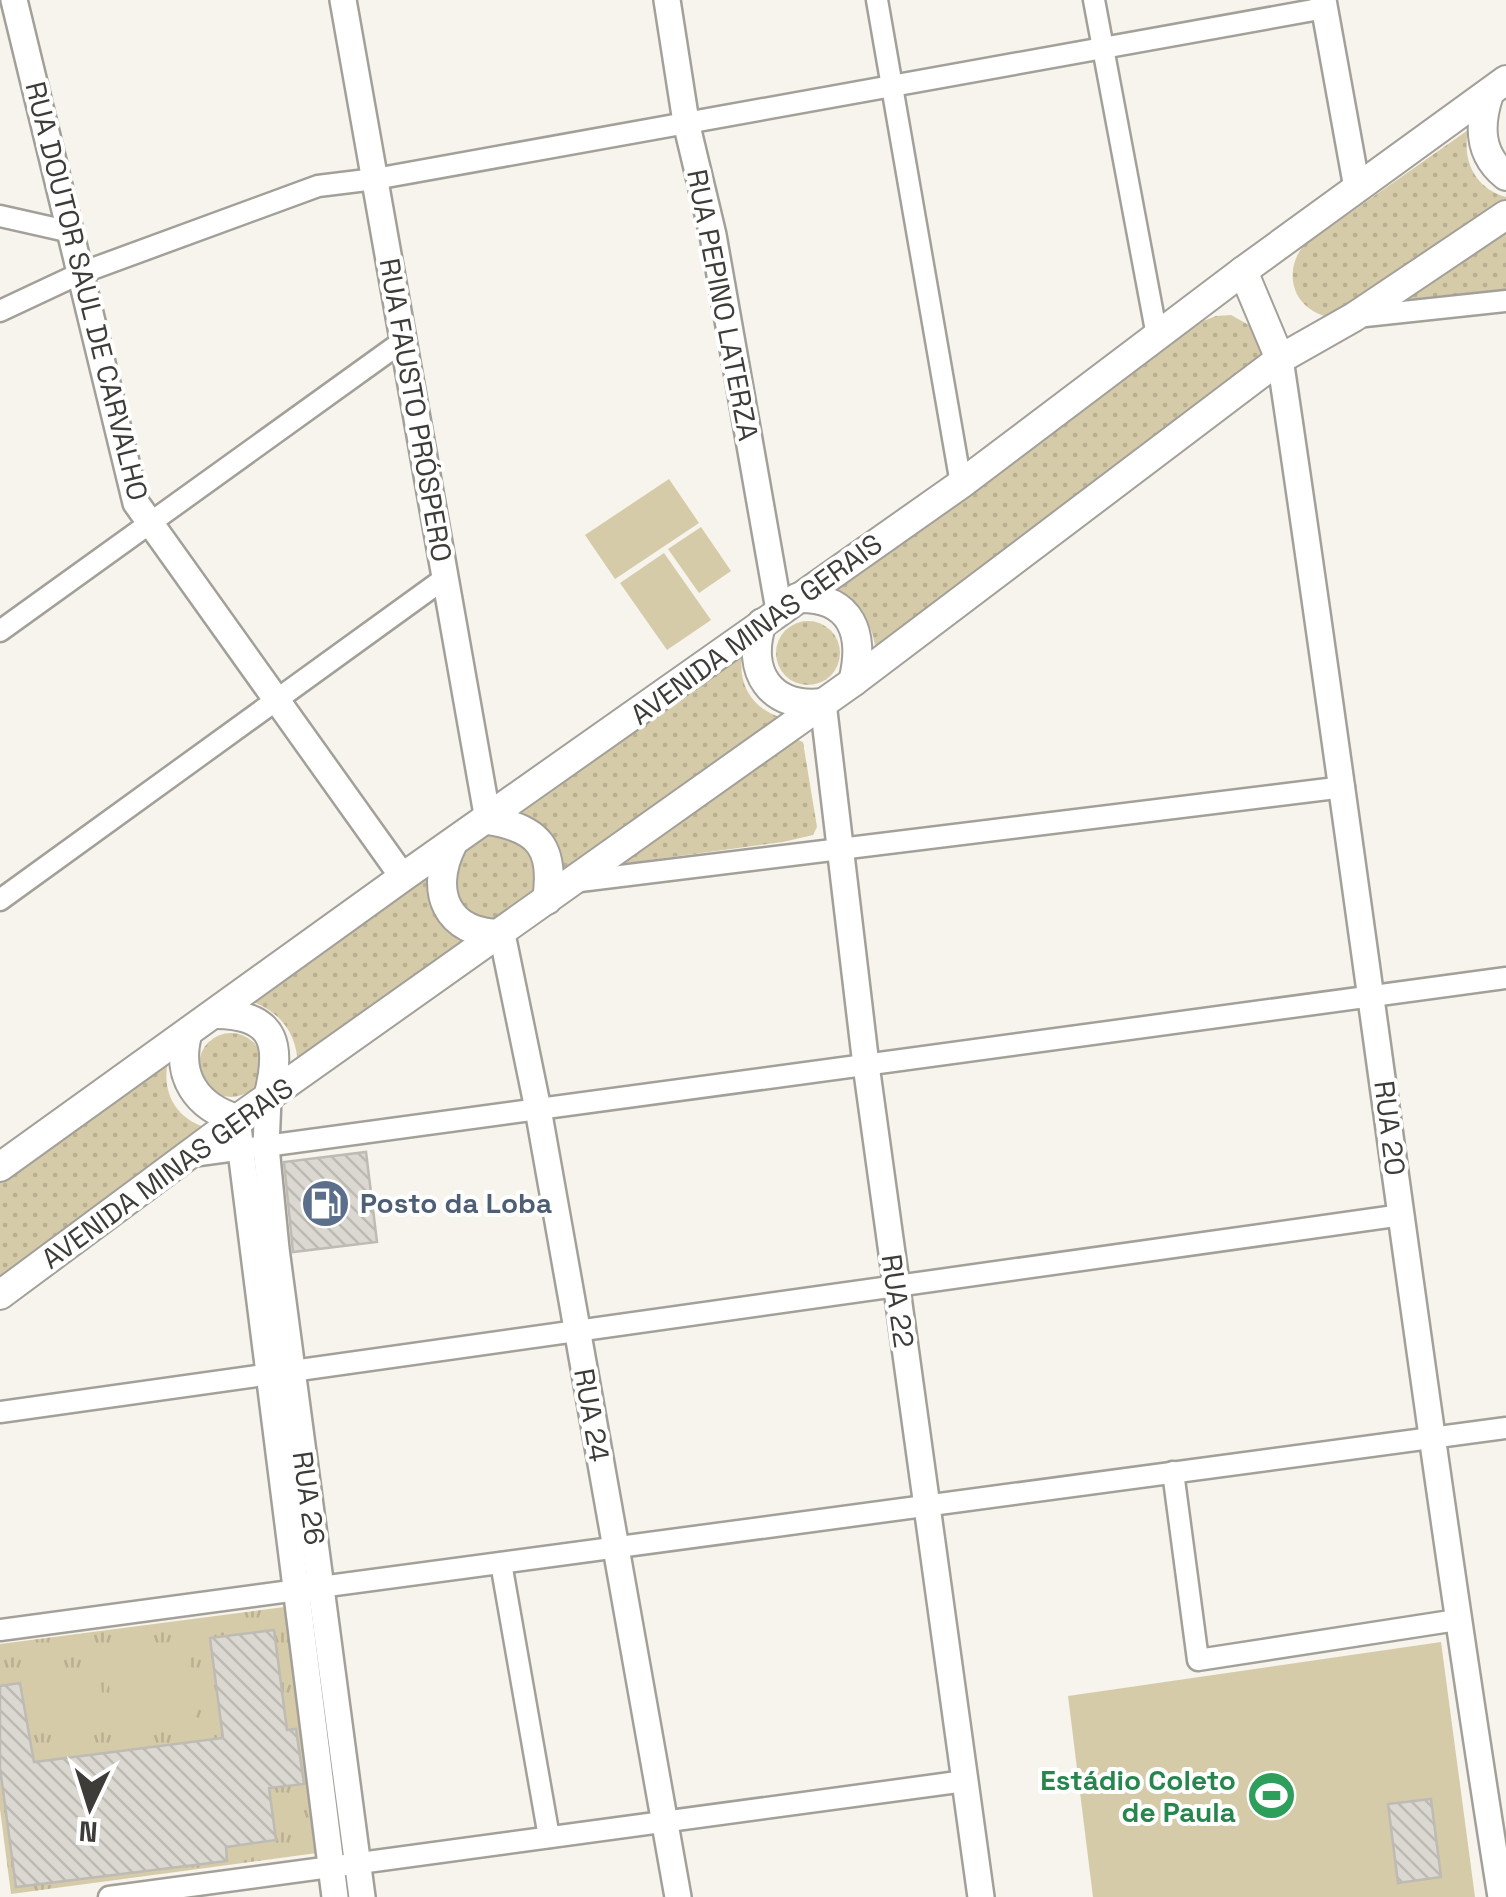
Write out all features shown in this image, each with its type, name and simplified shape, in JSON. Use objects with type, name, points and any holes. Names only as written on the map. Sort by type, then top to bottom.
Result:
[{"type":"main road","name":"AVENIDA MINAS GERAIS","points":[[0,1167],[960,484],[1498,87]]},
{"type":"main road","points":[[1498,87],[1481,119],[1483,145],[1496,168],[1506,176]]},
{"type":"main road","name":"AVENIDA MINAS GERAIS","points":[[0,1295],[237,1120],[854,682],[1280,360],[1354,318],[1506,215]]},
{"type":"main road","points":[[1243,272],[1280,360]]},
{"type":"main road","points":[[823,703],[793,702],[782,698],[765,682],[755,649],[779,610],[822,600],[833,604],[851,622],[859,645],[854,682]]},
{"type":"main road","points":[[488,820],[514,824],[530,832],[548,864],[547,900]]},
{"type":"main road","points":[[452,845],[441,877],[448,908],[470,930],[502,934]]},
{"type":"main road","points":[[217,1014],[247,1018],[272,1036],[277,1051],[268,1098]]},
{"type":"main road","points":[[187,1035],[183,1064],[194,1092],[216,1112],[237,1120]]},
{"type":"street","name":"RUA DOUTOR SAUL DE CARVALHO","points":[[14,0],[136,503],[403,877]]},
{"type":"street","name":"RUA FAUSTO PRÓSPERO","points":[[343,0],[488,820]]},
{"type":"street","name":"RUA PEPINO LATERZA","points":[[667,0],[686,122],[713,235],[779,610]]},
{"type":"street","points":[[877,0],[960,484]]},
{"type":"street","points":[[1094,0],[1156,336]]},
{"type":"street","points":[[0,312],[81,273],[318,186],[1103,50],[1324,4],[1357,188]]},
{"type":"street","points":[[0,216],[70,232]]},
{"type":"street","points":[[1354,318],[1506,301]]},
{"type":"street","points":[[0,631],[403,340]]},
{"type":"street","name":"RUA 20","points":[[1280,360],[1344,787],[1457,1620],[1501,1897]]},
{"type":"street","points":[[0,900],[446,578]]},
{"type":"street","name":"RUA 22","points":[[823,703],[866,1065],[981,1897]]},
{"type":"street","points":[[570,883],[1344,787]]},
{"type":"street","name":"RUA 24","points":[[502,934],[538,1109],[678,1897]]},
{"type":"street","points":[[192,1156],[1506,978]]},
{"type":"street","name":"RUA 26","points":[[264,1251],[268,1098]]},
{"type":"street","name":"RUA 26","points":[[237,1120],[240,1151],[264,1251],[308,1589],[314,1733],[335,1897]]},
{"type":"street","points":[[0,1412],[1402,1215]]},
{"type":"street","points":[[0,1630],[1506,1428]]},
{"type":"street","points":[[1173,1472],[1198,1660],[1457,1620]]},
{"type":"street","points":[[501,1562],[550,1838]]},
{"type":"street","name":"RUA 26","points":[[308,1589],[340,1729],[362,1897]]},
{"type":"street","points":[[314,1733],[340,1729]]},
{"type":"street","points":[[109,1897],[965,1781]]},
{"type":"green space","points":[[1468,130],[1467,152],[1473,172],[1486,187],[1506,197],[1506,202],[1336,318],[1311,310],[1302,302],[1293,282],[1293,270],[1303,246]]},
{"type":"green space","points":[[1506,228],[1506,289],[1408,299],[1410,297]]},
{"type":"green space","points":[[1231,315],[1256,329],[1266,355],[876,655],[872,632],[862,614],[828,589],[1203,321]]},
{"type":"green space","points":[[669,479],[699,523],[615,579],[585,535]]},
{"type":"green space","points":[[701,527],[731,571],[699,593],[668,549]]},
{"type":"green space","points":[[664,553],[711,620],[667,650],[620,583]]},
{"type":"green space","points":[[808,621],[831,630],[840,653],[831,676],[808,685],[785,676],[776,653],[785,630]]},
{"type":"green space","points":[[743,651],[742,674],[749,694],[764,709],[785,719],[560,880],[512,815]]},
{"type":"green space","points":[[795,739],[803,742],[817,827],[813,835],[620,864]]},
{"type":"green space","points":[[505,832],[535,847],[539,887],[528,902],[503,917],[479,919],[453,900],[455,856],[487,833]]},
{"type":"green space","points":[[437,869],[479,938],[298,1066],[291,1034],[271,1011],[251,1001]]},
{"type":"green space","points":[[231,1033],[254,1042],[263,1065],[254,1088],[231,1097],[208,1088],[199,1065],[208,1042]]},
{"type":"green space","points":[[168,1061],[167,1084],[174,1104],[189,1120],[211,1129],[0,1281],[0,1181]]},
{"type":"green space","points":[[284,1607],[317,1853],[11,1894],[0,1809],[0,1644]]},
{"type":"green space","points":[[185,1640],[196,1723],[116,1734],[104,1651]]},
{"type":"green space","name":"Estádio Coleto de Paula","points":[[1441,1642],[1475,1897],[1093,1897],[1068,1696]]},
{"type":"green space","points":[[99,1668],[106,1726],[37,1734],[30,1676]]},
{"type":"building","name":"Posto da Loba","points":[[366,1152],[377,1242],[293,1252],[284,1162]]},
{"type":"building","points":[[274,1630],[287,1730],[296,1729],[304,1784],[269,1788],[276,1840],[226,1847],[227,1861],[16,1887],[0,1768],[0,1686],[20,1683],[34,1762],[223,1738],[210,1638]]},
{"type":"building","points":[[1431,1799],[1441,1877],[1398,1883],[1388,1804]]},
{"type":"place","name":"Posto da Loba","points":[[325,1203]]},
{"type":"place","name":"Estádio Coleto de Paula","points":[[1271,1796]]}]
